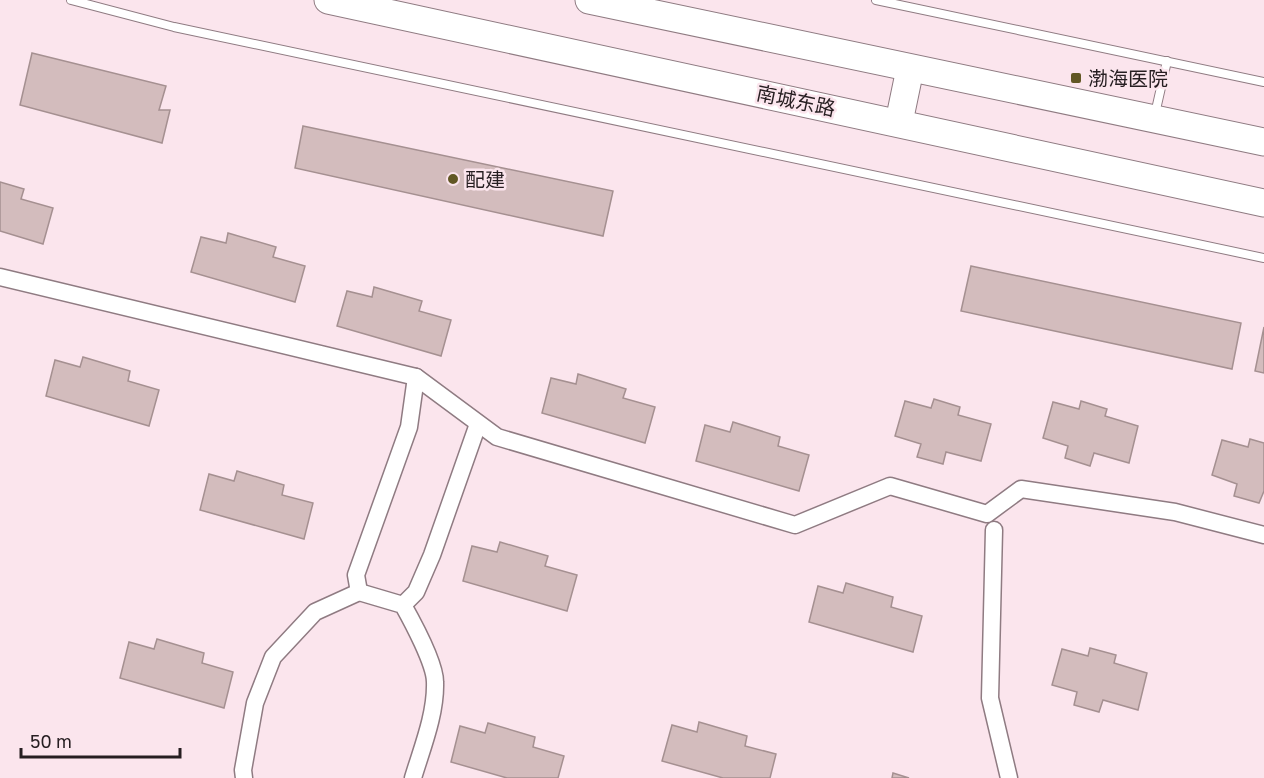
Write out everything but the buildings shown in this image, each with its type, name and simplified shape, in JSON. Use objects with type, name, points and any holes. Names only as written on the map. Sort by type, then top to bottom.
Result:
[{"type":"main road","name":"南城东路","points":[[328,0],[1264,202]]},
{"type":"main road","points":[[589,0],[1264,142]]},
{"type":"main road","points":[[899,122],[910,69]]},
{"type":"street","points":[[0,277],[416,377],[497,438],[795,525],[890,486],[987,514],[1021,489],[1174,512],[1264,535]]},
{"type":"street","points":[[359,592],[356,575],[409,427],[416,377]]},
{"type":"street","points":[[403,605],[416,592],[432,555],[478,424]]},
{"type":"street","points":[[994,530],[990,698],[1009,778]]},
{"type":"street","points":[[244,778],[243,770],[255,703],[273,657],[315,612],[359,592],[403,605],[415,625],[436,681],[429,726],[413,778]]},
{"type":"lane","points":[[72,0],[174,27],[1264,258]]},
{"type":"lane","points":[[876,0],[1264,82]]},
{"type":"lane","points":[[1154,118],[1167,60]]},
{"type":"place","name":"渤海医院","points":[[1076,78]]},
{"type":"place","name":"配建","points":[[453,179]]}]
